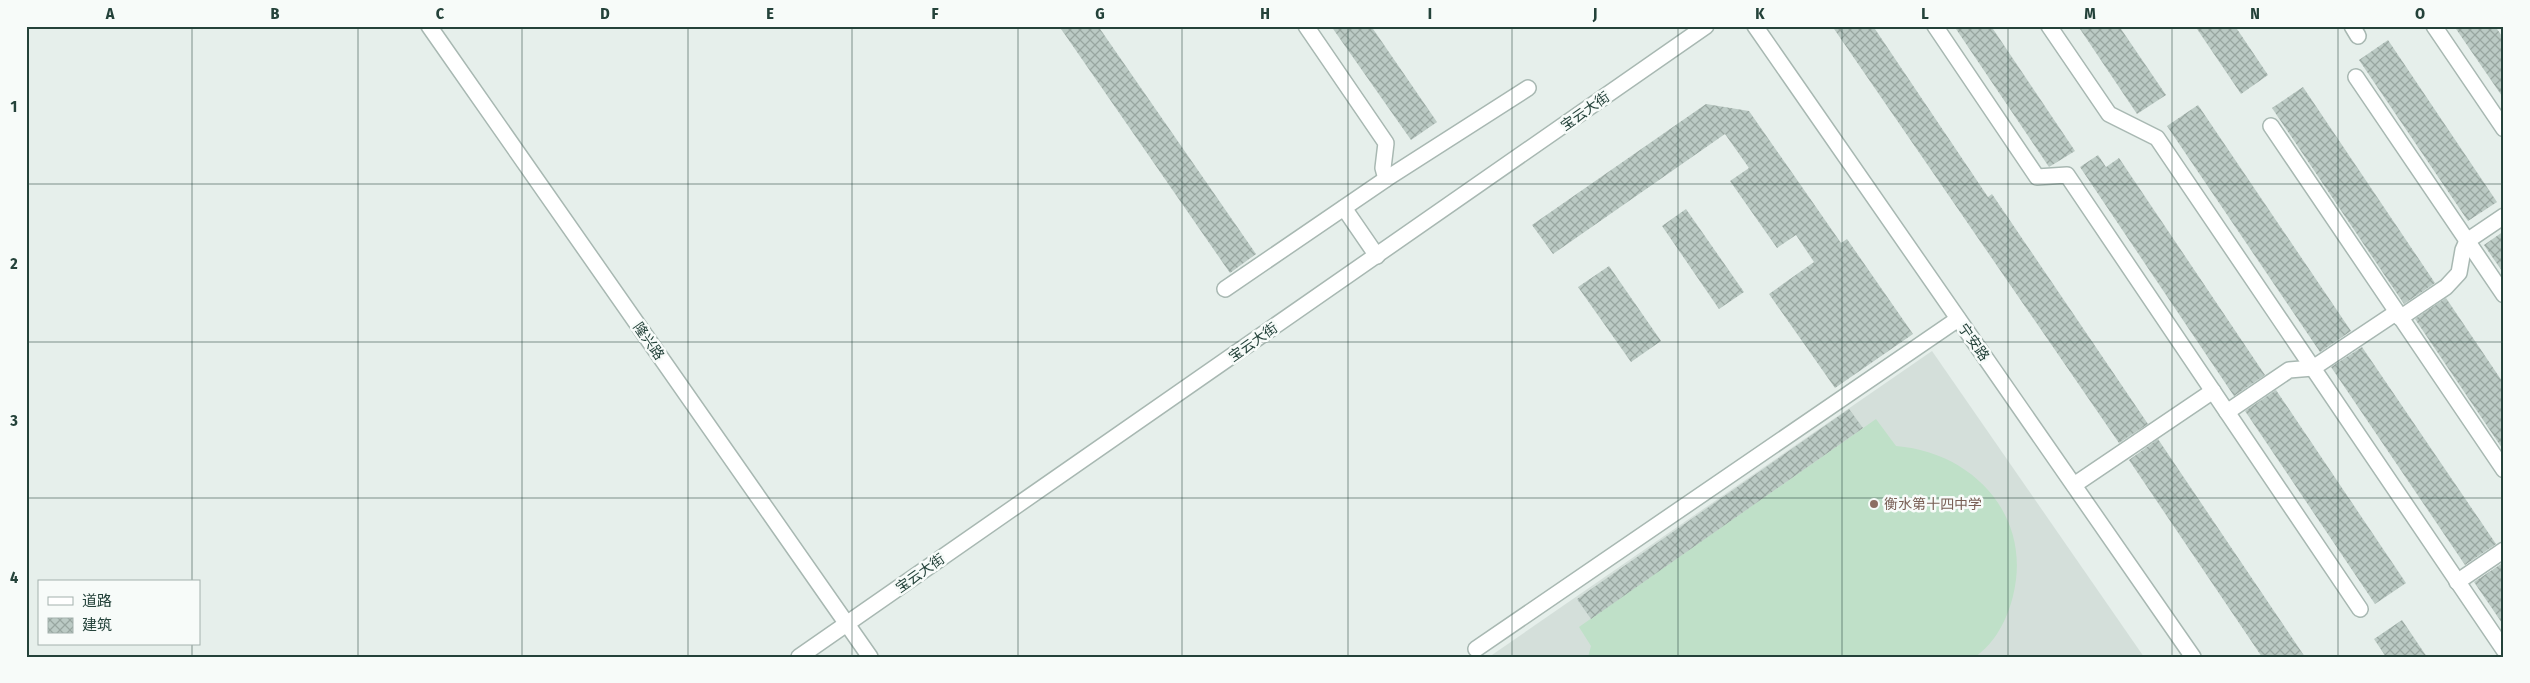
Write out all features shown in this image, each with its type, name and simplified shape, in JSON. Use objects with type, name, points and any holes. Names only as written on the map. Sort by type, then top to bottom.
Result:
[{"type":"street","name":"隆兴路","points":[[429,26],[870,657]]},
{"type":"street","points":[[1306,26],[1386,142],[1383,168],[1386,179]]},
{"type":"street","name":"宝云大街","points":[[799,657],[1706,26]]},
{"type":"street","name":"宁安路","points":[[1755,26],[2193,657]]},
{"type":"street","points":[[1935,26],[2037,177],[2067,175],[2360,609]]},
{"type":"street","points":[[2049,26],[2109,114],[2157,138],[2504,650]]},
{"type":"street","points":[[2434,26],[2504,129]]},
{"type":"street","points":[[2356,77],[2504,295]]},
{"type":"street","points":[[1225,289],[1386,179],[1528,88]]},
{"type":"street","points":[[2271,126],[2504,470]]},
{"type":"street","points":[[1344,208],[1377,256]]},
{"type":"street","points":[[2227,412],[2289,370],[2313,368],[2446,287],[2459,273],[2463,250],[2467,241],[2504,216]]},
{"type":"street","points":[[1476,649],[1958,319]]},
{"type":"street","points":[[2074,485],[2213,391]]},
{"type":"street","points":[[2457,582],[2504,550]]},
{"type":"shaded area","name":"衡水第十四中学","points":[[1932,351],[2144,657],[1489,657]]},
{"type":"green space","name":"衡水第十四中学","points":[[1876,419],[1896,446],[1924,451],[1950,461],[1972,475],[1991,493],[2005,515],[2014,540],[2017,567],[2013,596],[1999,630],[1989,645],[1975,657],[1588,657],[1591,646],[1579,627]]},
{"type":"building","points":[[1059,26],[1098,26],[1256,254],[1230,273]]},
{"type":"building","points":[[1331,26],[1371,26],[1437,122],[1411,140]]},
{"type":"building","points":[[1832,26],[1873,26],[1988,197],[1992,194],[2148,424],[2119,443]]},
{"type":"building","points":[[1954,26],[1991,26],[2075,151],[2049,167]]},
{"type":"building","points":[[2078,26],[2119,26],[2166,95],[2137,114]]},
{"type":"building","points":[[2195,26],[2235,26],[2268,75],[2241,94]]},
{"type":"building","points":[[2454,26],[2495,26],[2504,39],[2504,99]]},
{"type":"building","points":[[2388,40],[2497,202],[2468,221],[2359,60]]},
{"type":"building","points":[[2303,87],[2435,283],[2404,304],[2272,108]]},
{"type":"building","points":[[1706,104],[1749,111],[1841,243],[1847,239],[1913,334],[1835,388],[1769,294],[1814,262],[1796,235],[1777,248],[1730,181],[1749,168],[1725,134],[1553,254],[1532,225]]},
{"type":"building","points":[[2198,105],[2351,331],[2320,352],[2167,126]]},
{"type":"building","points":[[2098,155],[2106,167],[2119,158],[2265,375],[2234,396],[2080,167]]},
{"type":"building","points":[[1686,209],[1744,292],[1719,309],[1662,226]]},
{"type":"building","points":[[2504,231],[2504,274],[2484,245]]},
{"type":"building","points":[[1609,266],[1661,341],[1631,362],[1578,287]]},
{"type":"building","points":[[2446,298],[2504,384],[2504,451],[2415,319]]},
{"type":"building","points":[[2362,347],[2496,544],[2465,565],[2331,367]]},
{"type":"building","points":[[2276,390],[2406,583],[2375,604],[2245,411]]},
{"type":"building","points":[[1849,409],[1863,428],[1591,619],[1577,599]]},
{"type":"building","points":[[2158,439],[2305,657],[2262,657],[2129,460]]},
{"type":"building","points":[[2504,562],[2504,626],[2474,582]]},
{"type":"building","points":[[2402,620],[2427,657],[2386,657],[2374,639]]},
{"type":"place","name":"衡水第十四中学","points":[[1874,504]]}]
